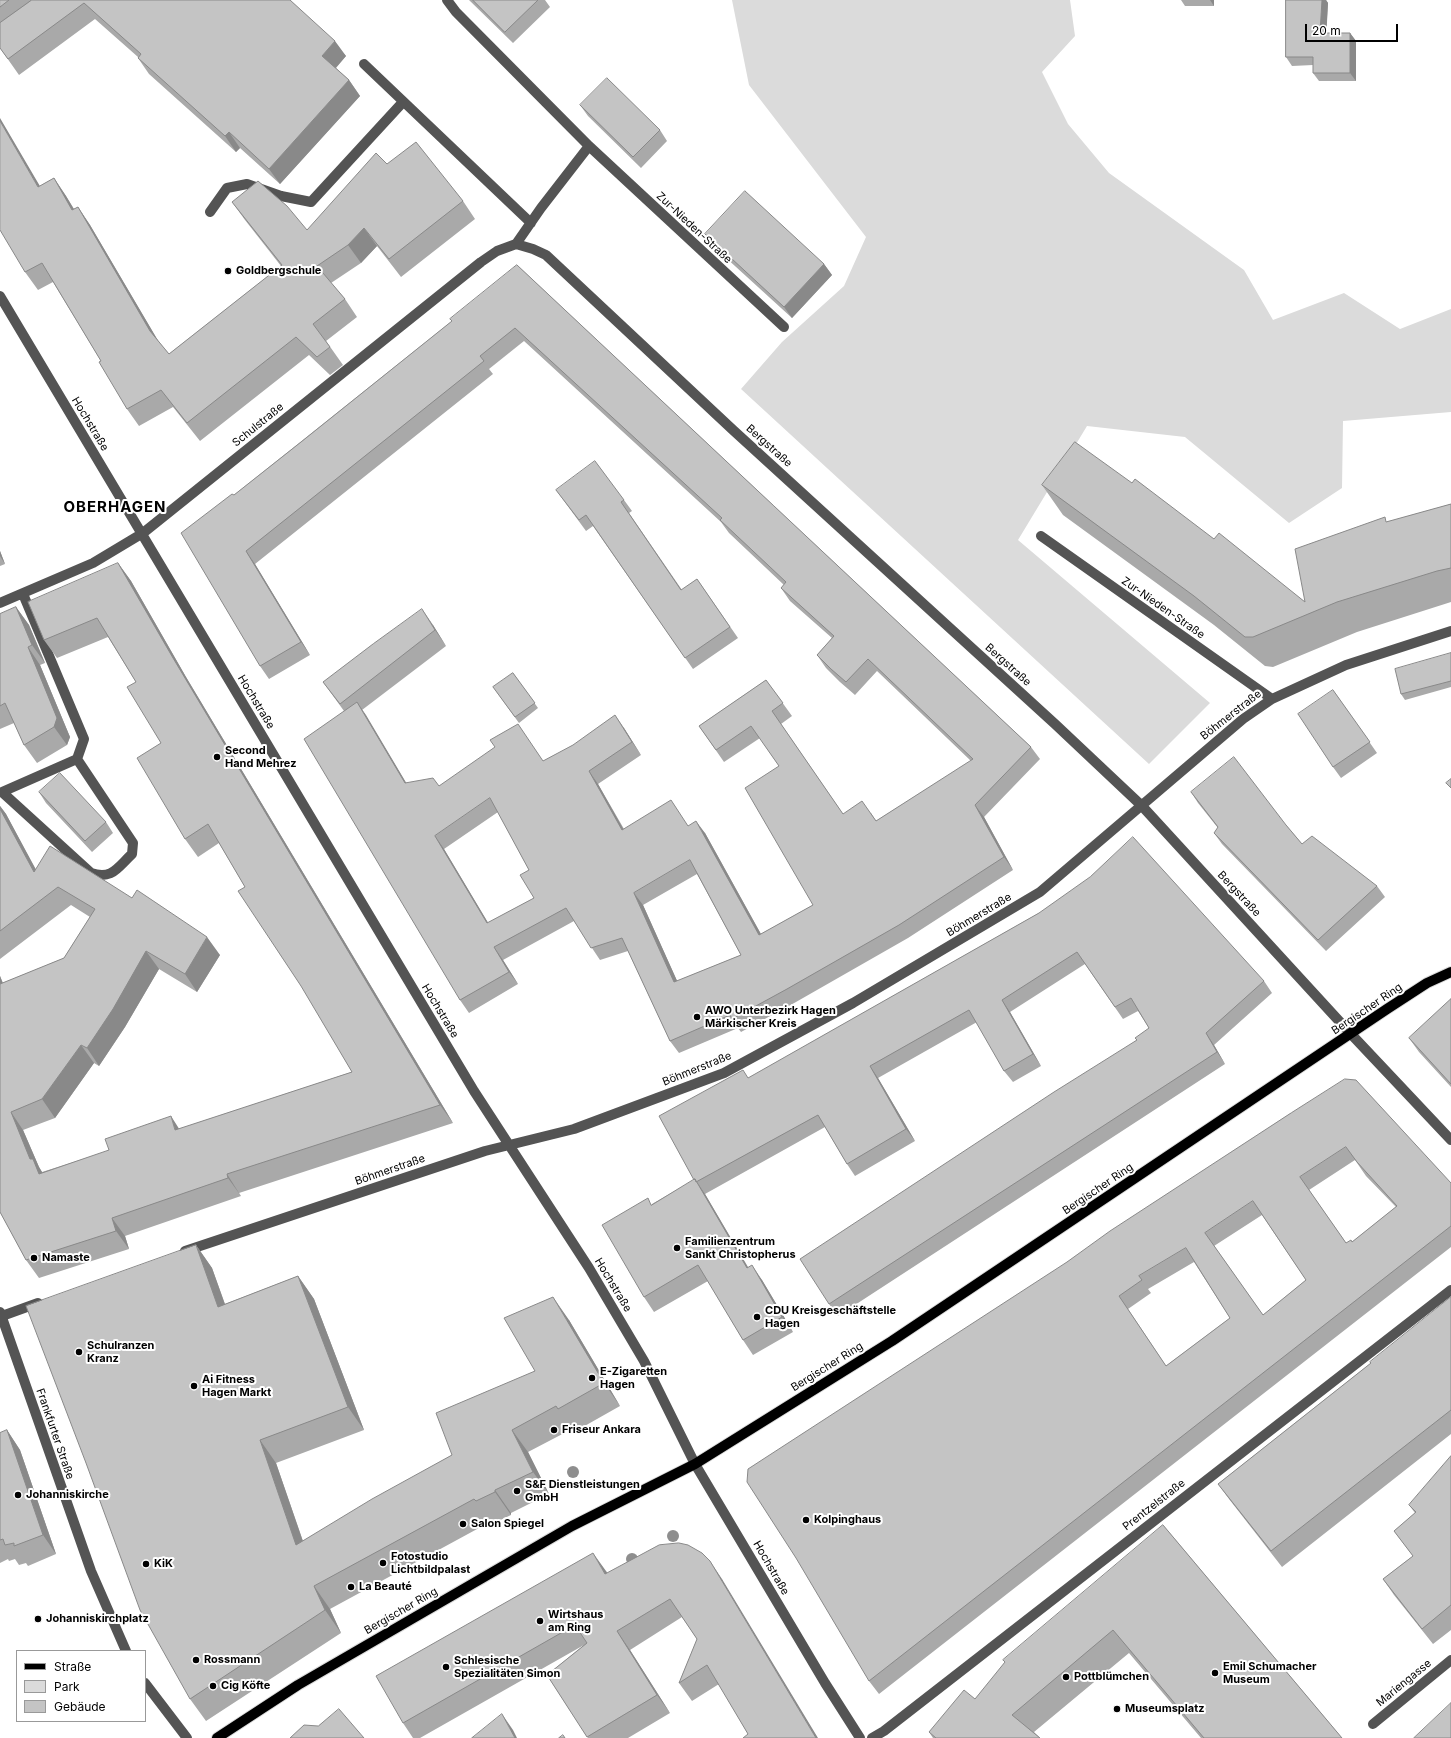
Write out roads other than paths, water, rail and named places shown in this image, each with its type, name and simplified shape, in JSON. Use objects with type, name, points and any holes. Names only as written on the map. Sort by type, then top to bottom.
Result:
[{"type":"main road","name":"Bergischer Ring","points":[[217,1738],[298,1685],[572,1526],[695,1464],[892,1341],[1427,983],[1451,972]]},
{"type":"street","name":"Zur-Nieden-Straße","points":[[447,0],[456,12],[589,146],[784,327]]},
{"type":"street","points":[[364,64],[531,223]]},
{"type":"street","points":[[210,212],[227,188],[247,184],[281,196],[311,202],[403,102]]},
{"type":"street","points":[[516,244],[589,146]]},
{"type":"street","name":"Schulstraße","points":[[0,603],[93,563],[143,533],[481,262],[497,251],[516,244]]},
{"type":"street","name":"Bergstraße","points":[[516,244],[533,248],[546,255],[733,430],[1055,724],[1142,806],[1350,1034],[1451,1140]]},
{"type":"street","name":"Hochstraße","points":[[0,296],[112,484],[143,533],[474,1091],[585,1261],[641,1356],[695,1464],[825,1683],[860,1738]]},
{"type":"street","name":"Zur-Nieden-Straße","points":[[1041,536],[1272,699]]},
{"type":"street","points":[[23,594],[84,739],[77,759],[2,792],[90,873],[100,876],[108,876],[132,854],[133,843],[77,759]]},
{"type":"street","name":"Böhmerstraße","points":[[175,1254],[485,1151],[574,1129],[724,1073],[853,1003],[1040,892],[1243,719],[1272,699],[1346,665],[1451,631]]},
{"type":"street","name":"Prentzelstraße","points":[[872,1738],[884,1731],[1451,1290]]},
{"type":"street","points":[[1,1314],[45,1301]]},
{"type":"street","name":"Frankfurter Straße","points":[[1,1314],[88,1564],[126,1650]]},
{"type":"street","name":"Mariengasse","points":[[1373,1724],[1451,1660]]},
{"type":"street","points":[[146,1684],[187,1738]]},
{"type":"place","name":"Goldbergschule","points":[[228,271]]},
{"type":"place","name":"Second Hand Mehrez","points":[[217,757]]},
{"type":"place","name":"AWO Unterbezirk Hagen Märkischer Kreis","points":[[697,1017]]},
{"type":"place","name":"Familienzentrum Sankt Christopherus","points":[[677,1248]]},
{"type":"place","name":"Namaste","points":[[34,1258]]},
{"type":"place","name":"CDU Kreisgeschäftstelle Hagen","points":[[757,1317]]},
{"type":"place","name":"Schulranzen Kranz","points":[[79,1352]]},
{"type":"place","name":"E-Zigaretten Hagen","points":[[592,1378]]},
{"type":"place","name":"Ai Fitness Hagen Markt","points":[[194,1386]]},
{"type":"place","name":"Friseur Ankara","points":[[554,1430]]},
{"type":"place","name":"S&F Dienstleistungen GmbH","points":[[517,1491]]},
{"type":"place","name":"Johanniskirche","points":[[18,1495]]},
{"type":"place","name":"Kolpinghaus","points":[[806,1520]]},
{"type":"place","name":"Salon Spiegel","points":[[463,1524]]},
{"type":"place","name":"Fotostudio Lichtbildpalast","points":[[383,1563]]},
{"type":"place","name":"KiK","points":[[146,1564]]},
{"type":"place","name":"La Beauté","points":[[351,1587]]},
{"type":"place","name":"Johanniskirchplatz","points":[[38,1619]]},
{"type":"place","name":"Wirtshaus am Ring","points":[[540,1621]]},
{"type":"place","name":"Rossmann","points":[[196,1660]]},
{"type":"place","name":"Schlesische Spezialitäten Simon","points":[[446,1667]]},
{"type":"place","name":"Emil Schumacher Museum","points":[[1215,1673]]},
{"type":"place","name":"Pottblümchen","points":[[1066,1677]]},
{"type":"place","name":"Cig Köfte","points":[[213,1686]]},
{"type":"place","name":"Museumsplatz","points":[[1117,1709]]},
{"type":"district","name":"OBERHAGEN","points":[[115,507]]}]
